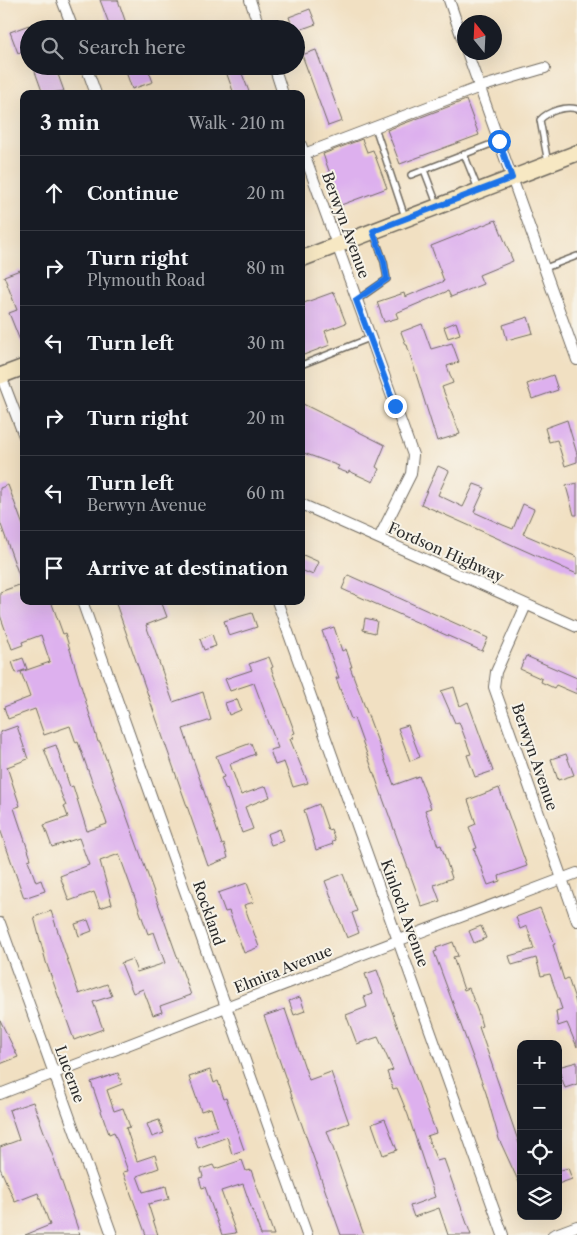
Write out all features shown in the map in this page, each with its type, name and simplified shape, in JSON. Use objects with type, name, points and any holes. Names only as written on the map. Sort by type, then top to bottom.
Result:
[{"type":"main road","points":[[305,257],[577,153]]},
{"type":"main road","points":[[0,375],[20,368]]},
{"type":"street","points":[[62,0],[70,20]]},
{"type":"street","points":[[250,0],[257,20]]},
{"type":"street","points":[[449,0],[457,23]]},
{"type":"street","points":[[470,60],[577,360]]},
{"type":"street","points":[[305,150],[375,127],[480,88],[545,68]]},
{"type":"street","points":[[89,75],[95,90]]},
{"type":"street","points":[[277,75],[282,90]]},
{"type":"street","name":"Berwyn Avenue","points":[[305,159],[413,455],[411,474],[379,538]]},
{"type":"street","points":[[0,375],[20,426]]},
{"type":"street","name":"Fordson Highway","points":[[305,506],[577,627]]},
{"type":"street","name":"Rockland","points":[[83,605],[307,1235]]},
{"type":"street","name":"Kinloch Avenue","points":[[279,605],[503,1235]]},
{"type":"street","name":"Berwyn Avenue","points":[[526,605],[496,672],[494,687],[577,921]]},
{"type":"street","name":"Elmira Avenue","points":[[0,1094],[227,1008],[398,939],[577,873]]},
{"type":"street","name":"Lucerne","points":[[0,923],[112,1235]]},
{"type":"street","points":[[553,1235],[577,1226]]},
{"type":"lane","points":[[548,164],[540,120],[544,115],[565,108],[577,109]]},
{"type":"lane","points":[[375,127],[406,219]]},
{"type":"lane","points":[[411,175],[499,141]]},
{"type":"lane","points":[[464,154],[478,191]]},
{"type":"lane","points":[[424,170],[438,207]]},
{"type":"lane","points":[[356,300],[387,279],[384,262],[373,231]]},
{"type":"lane","points":[[544,269],[577,256]]},
{"type":"lane","points":[[305,363],[370,338]]},
{"type":"building","points":[[100,0],[118,0],[125,20],[108,20]]},
{"type":"building","points":[[310,9],[316,24],[305,28],[305,20],[290,20],[289,17]]},
{"type":"building","points":[[20,28],[20,52],[18,53],[10,32]]},
{"type":"building","points":[[316,50],[342,121],[328,126],[305,63],[305,54]]},
{"type":"building","points":[[36,75],[58,75],[64,90],[42,90]]},
{"type":"building","points":[[127,75],[150,75],[153,82],[132,89]]},
{"type":"building","points":[[227,75],[243,75],[248,90],[233,90]]},
{"type":"building","points":[[466,100],[479,135],[400,164],[387,130]]},
{"type":"building","points":[[362,139],[367,152],[373,150],[387,188],[341,205],[323,154]]},
{"type":"building","points":[[496,220],[513,261],[479,275],[483,284],[451,297],[448,291],[396,313],[398,318],[384,322],[377,302],[404,293],[405,297],[444,281],[431,246]]},
{"type":"building","points":[[20,270],[20,340],[9,313],[17,310],[4,276]]},
{"type":"building","points":[[334,292],[346,323],[325,331],[330,345],[305,354],[305,303]]},
{"type":"building","points":[[528,317],[533,333],[507,340],[503,325]]},
{"type":"building","points":[[456,322],[460,334],[448,338],[444,327]]},
{"type":"building","points":[[422,324],[431,349],[452,343],[459,362],[447,366],[453,383],[442,387],[460,434],[437,441],[407,345],[401,332]]},
{"type":"building","points":[[553,375],[558,390],[532,399],[527,384]]},
{"type":"building","points":[[305,405],[385,445],[376,467],[379,469],[373,482],[349,471],[348,473],[337,469],[339,466],[305,453]]},
{"type":"building","points":[[567,420],[577,454],[577,462],[565,466],[557,440],[549,442],[545,428]]},
{"type":"building","points":[[438,466],[449,471],[438,495],[463,507],[474,484],[485,488],[474,512],[503,525],[513,529],[523,504],[534,509],[523,534],[577,557],[577,574],[421,504]]},
{"type":"building","points":[[577,483],[577,515],[574,515],[566,486]]},
{"type":"building","points":[[8,485],[20,517],[20,578],[0,522],[0,488]]},
{"type":"building","points":[[305,556],[319,562],[313,575],[305,572]]},
{"type":"building","points":[[348,575],[488,638],[482,651],[342,589]]},
{"type":"building","points":[[20,585],[20,605],[52,605],[63,634],[65,633],[98,742],[100,742],[191,995],[160,1006],[162,1012],[153,1015],[143,989],[133,993],[121,963],[132,959],[137,972],[165,963],[154,932],[148,934],[119,854],[100,861],[112,904],[100,908],[94,892],[69,901],[60,876],[89,865],[79,838],[52,847],[44,825],[68,817],[64,806],[66,806],[44,749],[56,745],[70,787],[73,786],[87,831],[107,824],[78,742],[76,743],[70,726],[44,735],[35,709],[8,719],[4,707],[30,697],[21,672],[50,662],[41,635],[22,642],[23,645],[12,649],[0,615],[0,592]]},
{"type":"building","points":[[116,605],[162,605],[167,617],[146,625],[173,702],[203,692],[211,720],[183,729],[228,858],[208,866]]},
{"type":"building","points":[[252,613],[257,627],[229,636],[224,621]]},
{"type":"building","points":[[365,618],[377,621],[375,633],[363,630]]},
{"type":"building","points":[[334,627],[342,651],[346,649],[352,667],[350,667],[394,785],[419,776],[431,808],[425,810],[438,846],[441,845],[452,878],[434,885],[440,901],[422,907],[354,718],[351,719],[336,678],[339,678],[322,631]]},
{"type":"building","points":[[212,634],[216,646],[204,650],[200,639]]},
{"type":"building","points":[[526,656],[577,678],[577,694],[556,685],[554,688],[541,682],[542,679],[520,669]]},
{"type":"building","points":[[269,657],[273,667],[271,668],[295,733],[292,734],[293,738],[290,739],[308,783],[293,787],[284,762],[275,765],[270,750],[278,748],[254,683],[230,691],[225,679],[252,670],[249,664]]},
{"type":"building","points":[[23,658],[27,669],[16,673],[12,662]]},
{"type":"building","points":[[454,687],[460,706],[468,702],[493,771],[475,777],[467,755],[471,754],[459,722],[455,723],[441,691]]},
{"type":"building","points":[[237,699],[241,710],[229,715],[225,703]]},
{"type":"building","points":[[408,725],[420,757],[410,761],[398,728]]},
{"type":"building","points":[[17,726],[28,759],[7,767],[20,806],[14,808],[31,859],[28,860],[36,882],[41,880],[45,891],[24,898],[0,829],[0,732]]},
{"type":"building","points":[[251,743],[255,754],[230,764],[241,795],[266,786],[270,797],[245,807],[253,829],[242,833],[227,789],[221,778],[224,777],[216,756]]},
{"type":"building","points":[[566,754],[574,775],[558,780],[551,759]]},
{"type":"building","points":[[499,788],[527,866],[499,876],[500,881],[488,885],[474,849],[477,848],[469,827],[476,824],[468,800]]},
{"type":"building","points":[[319,804],[328,830],[331,829],[335,840],[332,841],[333,844],[316,850],[304,810]]},
{"type":"building","points":[[280,829],[284,841],[271,845],[267,834]]},
{"type":"building","points":[[343,874],[357,911],[352,913],[359,933],[347,938],[325,881]]},
{"type":"building","points":[[247,883],[254,902],[244,905],[259,947],[244,953],[229,911],[225,912],[218,893]]},
{"type":"building","points":[[540,908],[555,944],[553,945],[564,980],[568,978],[574,996],[577,1008],[577,1047],[567,1023],[558,1026],[556,1011],[562,1009],[550,974],[541,976],[536,958],[512,965],[509,956],[534,949],[527,926],[520,929],[516,917]]},
{"type":"building","points":[[51,911],[79,994],[107,984],[112,996],[93,1002],[103,1029],[74,1040],[46,962],[34,917]]},
{"type":"building","points":[[88,920],[92,931],[79,936],[75,924]]},
{"type":"building","points":[[481,926],[486,938],[474,943],[469,931]]},
{"type":"building","points":[[453,942],[458,956],[453,957],[464,990],[469,988],[478,1012],[482,1026],[479,1027],[517,1137],[517,1178],[499,1139],[486,1093],[434,952],[437,951],[436,948]]},
{"type":"building","points":[[377,970],[436,1133],[427,1136],[437,1161],[444,1159],[471,1235],[448,1235],[439,1208],[414,1217],[410,1206],[435,1197],[408,1115],[397,1088],[393,1089],[387,1072],[393,1070],[378,1037],[357,1044],[346,1015],[367,1007],[364,997],[372,994],[365,974]]},
{"type":"building","points":[[300,997],[305,1011],[294,1015],[289,1001]]},
{"type":"building","points":[[285,1009],[309,1080],[331,1072],[349,1123],[327,1131],[364,1235],[341,1235],[297,1111],[264,1016]]},
{"type":"building","points":[[0,1020],[18,1057],[0,1064]]},
{"type":"building","points":[[577,1062],[577,1084],[565,1088],[562,1079],[562,1066]]},
{"type":"building","points":[[210,1070],[214,1083],[218,1081],[224,1099],[226,1098],[244,1150],[232,1154],[227,1137],[198,1148],[194,1137],[218,1129],[211,1108],[201,1111],[189,1077]]},
{"type":"building","points":[[118,1073],[122,1084],[107,1090],[114,1111],[123,1108],[130,1127],[126,1128],[137,1161],[155,1155],[159,1168],[137,1176],[143,1192],[166,1186],[169,1199],[148,1204],[158,1235],[146,1235],[123,1172],[128,1171],[114,1132],[109,1134],[91,1082]]},
{"type":"building","points":[[33,1102],[80,1235],[25,1235],[50,1225],[38,1193],[15,1202],[0,1168],[0,1147],[19,1140],[9,1110]]},
{"type":"building","points":[[385,1119],[397,1150],[383,1155],[372,1124]]},
{"type":"building","points":[[159,1120],[164,1133],[152,1137],[147,1124]]},
{"type":"building","points":[[242,1160],[246,1171],[251,1170],[274,1235],[261,1235],[243,1184],[221,1191],[236,1233],[222,1235],[205,1187],[202,1188],[199,1178],[203,1177],[201,1169],[213,1165],[215,1169]]},
{"type":"building","points":[[568,1168],[572,1179],[562,1183],[562,1170]]},
{"type":"route","points":[[395,406],[356,300],[384,283],[387,279],[388,274],[373,231],[512,178],[499,141]]}]
